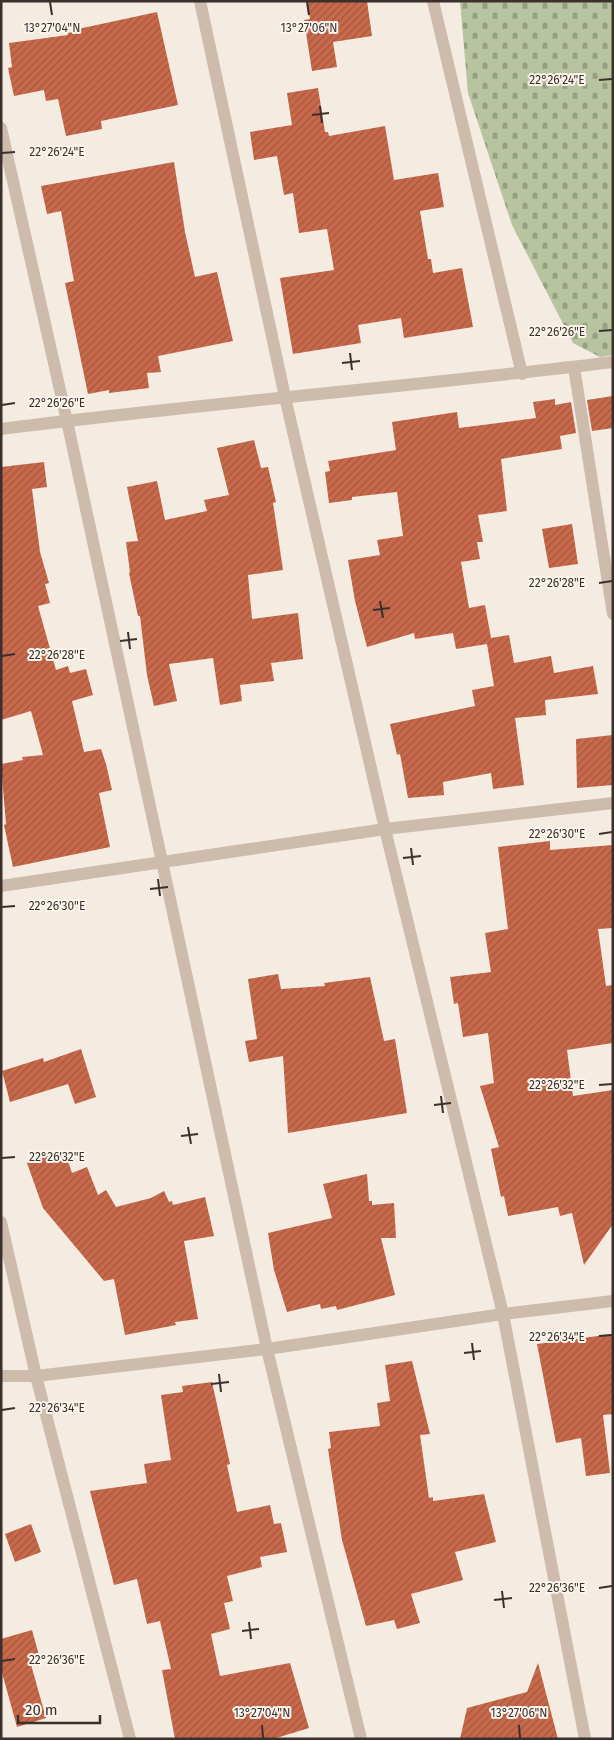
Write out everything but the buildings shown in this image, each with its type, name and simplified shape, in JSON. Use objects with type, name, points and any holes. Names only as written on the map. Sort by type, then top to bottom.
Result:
[{"type":"street","points":[[200,1],[285,397],[385,829],[503,1314],[585,1739]]},
{"type":"street","points":[[433,1],[522,374]]},
{"type":"street","points":[[1,128],[67,421],[267,1349],[361,1739]]},
{"type":"street","points":[[1,429],[285,397],[522,374],[613,362]]},
{"type":"street","points":[[574,367],[613,614]]},
{"type":"street","points":[[1,886],[385,829],[613,804]]},
{"type":"street","points":[[1,1222],[36,1376],[130,1739]]},
{"type":"street","points":[[1,1376],[36,1376],[267,1349],[503,1314],[613,1301]]},
{"type":"green space","points":[[460,1],[613,1],[613,355],[600,357],[573,343],[512,225],[468,93]]}]
